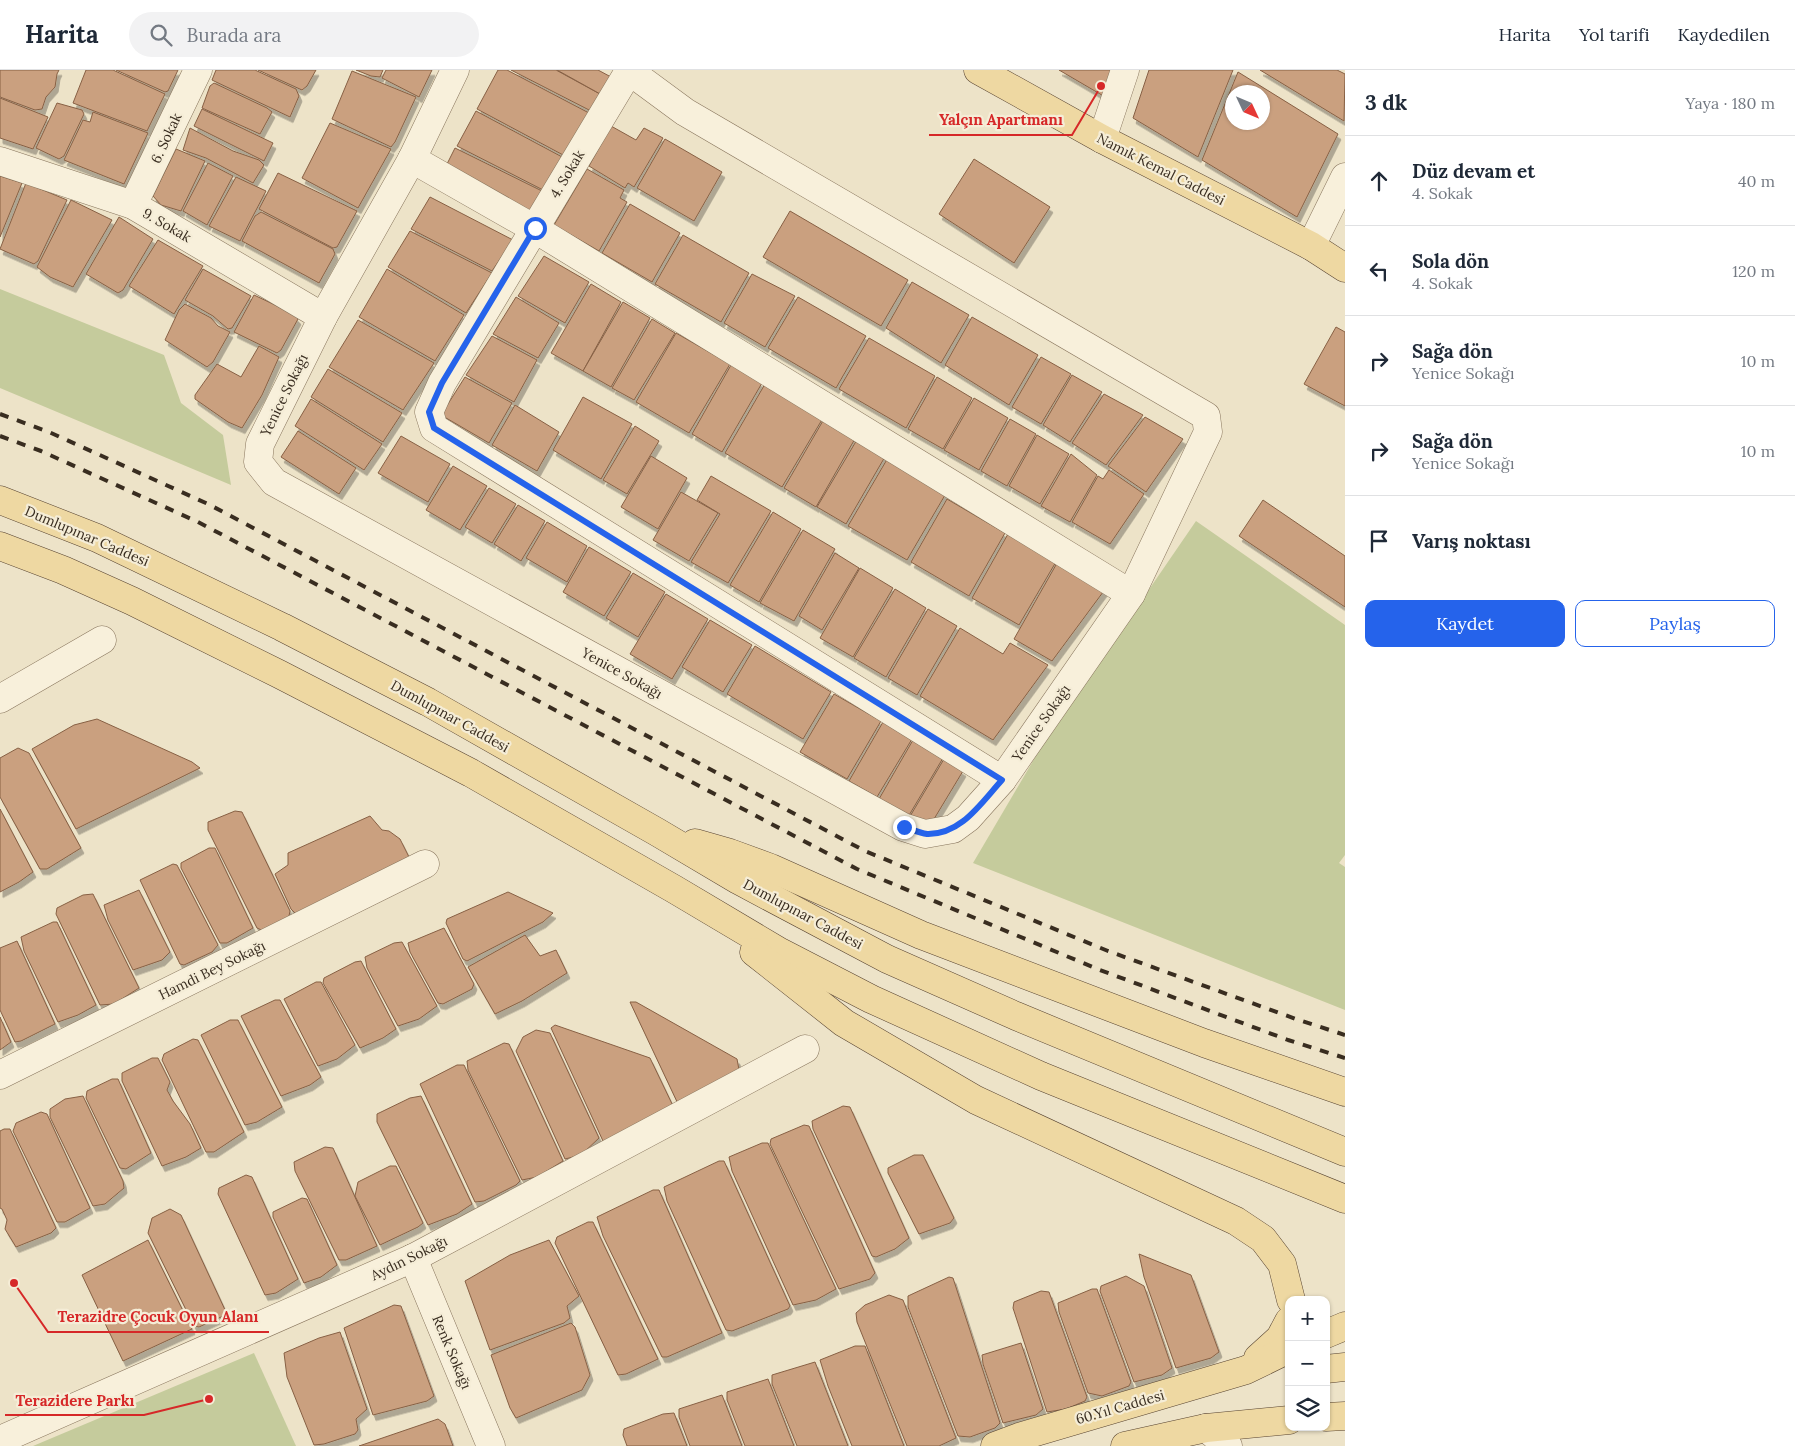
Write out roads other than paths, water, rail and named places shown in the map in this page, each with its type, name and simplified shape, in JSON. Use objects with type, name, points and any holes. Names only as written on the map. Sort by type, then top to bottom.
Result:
[{"type":"main road","name":"Namık Kemal Caddesi","points":[[978,70],[1102,138],[1311,246],[1345,268]]},
{"type":"main road","name":"Dumlupınar Caddesi","points":[[0,500],[96,538],[282,627],[428,702],[738,880],[887,959],[1016,1016],[1345,1152]]},
{"type":"main road","points":[[0,546],[63,570],[132,601],[280,674],[471,773],[780,952],[871,999],[1041,1076],[1345,1199]]},
{"type":"main road","points":[[657,832],[730,853],[771,868],[921,935],[1195,1039],[1345,1092]]},
{"type":"main road","points":[[674,889],[844,1023],[860,1033],[976,1100],[1243,1225],[1263,1239],[1282,1264],[1290,1296]]},
{"type":"main road","points":[[1330,1332],[1345,1326]]},
{"type":"main road","points":[[1246,1370],[1280,1338],[1285,1329]]},
{"type":"main road","points":[[1246,1370],[1285,1351]]},
{"type":"main road","points":[[1330,1369],[1345,1367]]},
{"type":"main road","points":[[1246,1370],[1285,1371]]},
{"type":"main road","name":"60.Yıl Caddesi","points":[[995,1446],[1029,1434],[1246,1370]]},
{"type":"main road","points":[[1330,1417],[1345,1416]]},
{"type":"main road","points":[[1125,1446],[1200,1437],[1285,1421]]},
{"type":"street","name":"6. Sokak","points":[[134,205],[198,70]]},
{"type":"street","name":"Yenice Sokağı","points":[[455,70],[412,159],[323,316],[260,444],[258,462],[274,482],[904,827],[926,834],[953,829],[968,818],[1002,780],[1131,594],[1208,432],[1206,416],[685,112],[628,71]]},
{"type":"street","points":[[1102,138],[1125,70]]},
{"type":"street","name":"4. Sokak","points":[[628,71],[442,383],[429,412],[434,428],[1002,780]]},
{"type":"street","points":[[412,159],[535,228],[1131,594]]},
{"type":"street","name":"9. Sokak","points":[[0,161],[134,205],[323,316]]},
{"type":"street","points":[[1311,246],[1345,177]]},
{"type":"street","points":[[0,699],[102,640]]},
{"type":"street","name":"Hamdi Bey Sokağı","points":[[0,1075],[425,864]]},
{"type":"street","name":"Aydın Sokağı","points":[[0,1440],[412,1258],[806,1049]]},
{"type":"street","name":"Renk Sokağı","points":[[412,1258],[491,1446]]},
{"type":"street","points":[[1200,1437],[1228,1446]]},
{"type":"railway","points":[[0,414],[49,432],[208,504],[865,851],[1108,951],[1345,1035]]},
{"type":"railway","points":[[0,436],[41,451],[198,522],[857,869],[1100,970],[1288,1040],[1345,1058]]},
{"type":"place","name":"Yalçın Apartmanı","points":[[1101,86]]},
{"type":"place","name":"Terazidre Çocuk Oyun Alanı","points":[[14,1283]]},
{"type":"place","name":"Terazidere Parkı","points":[[209,1399]]}]
